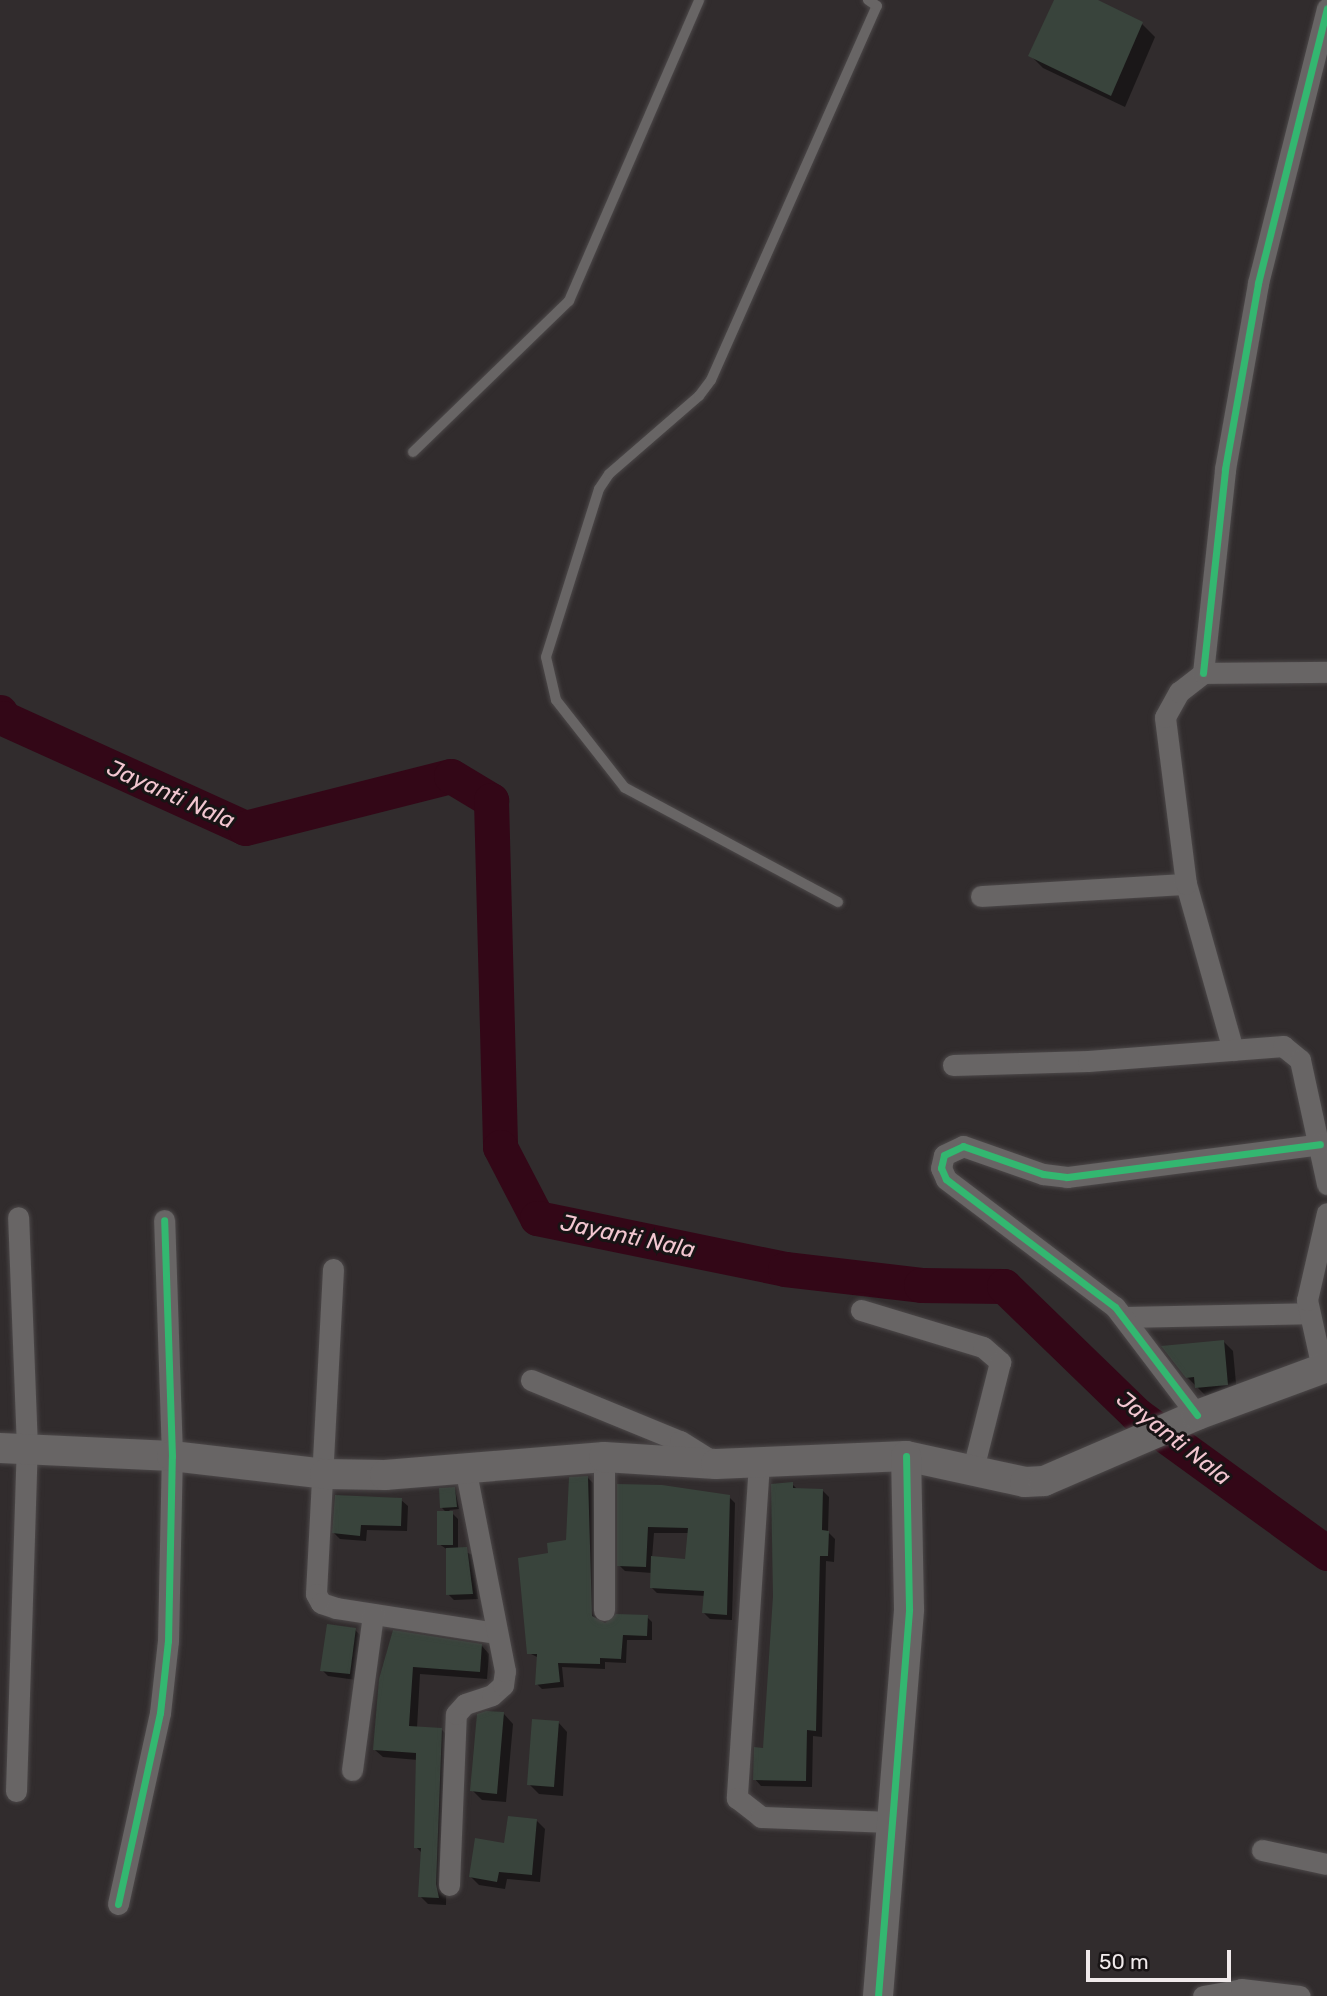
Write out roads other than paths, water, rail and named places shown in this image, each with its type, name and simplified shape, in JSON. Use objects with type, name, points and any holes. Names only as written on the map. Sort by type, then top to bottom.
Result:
[{"type":"main road","points":[[13,1448],[172,1456],[325,1474],[385,1475],[604,1457],[716,1464],[906,1456],[1025,1482],[1044,1481],[1196,1415],[1325,1368]]},
{"type":"main road","points":[[878,1996],[909,1609],[906,1456]]},
{"type":"street","points":[[1203,673],[1225,469],[1258,283],[1327,9]]},
{"type":"street","points":[[1233,1050],[1186,884],[1166,717],[1179,692],[1203,673],[1327,672]]},
{"type":"street","points":[[981,896],[1186,884]]},
{"type":"street","points":[[953,1065],[1233,1050],[1271,1045],[1293,1051],[1300,1060],[1327,1184]]},
{"type":"street","points":[[1196,1415],[1124,1317],[946,1179],[941,1168],[944,1155],[963,1146],[1043,1174],[1067,1177],[1320,1144]]},
{"type":"street","points":[[1325,1368],[1308,1313],[1308,1285],[1327,1213]]},
{"type":"street","points":[[16,1791],[13,1448],[18,1217]]},
{"type":"street","points":[[118,1904],[160,1713],[168,1641],[172,1456],[164,1220]]},
{"type":"street","points":[[333,1269],[325,1474],[316,1594],[321,1603],[496,1633]]},
{"type":"street","points":[[861,1310],[983,1347],[1000,1362],[973,1469]]},
{"type":"street","points":[[1124,1317],[1308,1313]]},
{"type":"street","points":[[531,1380],[680,1441],[716,1464]]},
{"type":"street","points":[[604,1457],[604,1610]]},
{"type":"street","points":[[759,1463],[737,1798],[761,1817],[892,1822]]},
{"type":"street","points":[[449,1885],[456,1714],[465,1704],[492,1695],[503,1685],[505,1671],[465,1468]]},
{"type":"street","points":[[352,1770],[373,1614]]},
{"type":"street","points":[[1262,1850],[1327,1864]]},
{"type":"street","points":[[1203,1996],[1241,1989],[1300,1996]]},
{"type":"lane","points":[[412,452],[569,301],[699,0]]},
{"type":"lane","points":[[838,902],[625,788],[611,777],[556,700],[546,657],[599,489],[609,474],[699,396],[711,380],[877,6],[868,0]]},
{"type":"waterway","name":"Jayanti Nala","points":[[0,712],[3,718],[245,828],[451,776],[491,800],[500,1147],[537,1218],[785,1269],[921,1285],[1004,1286],[1137,1415],[1327,1553]]}]
